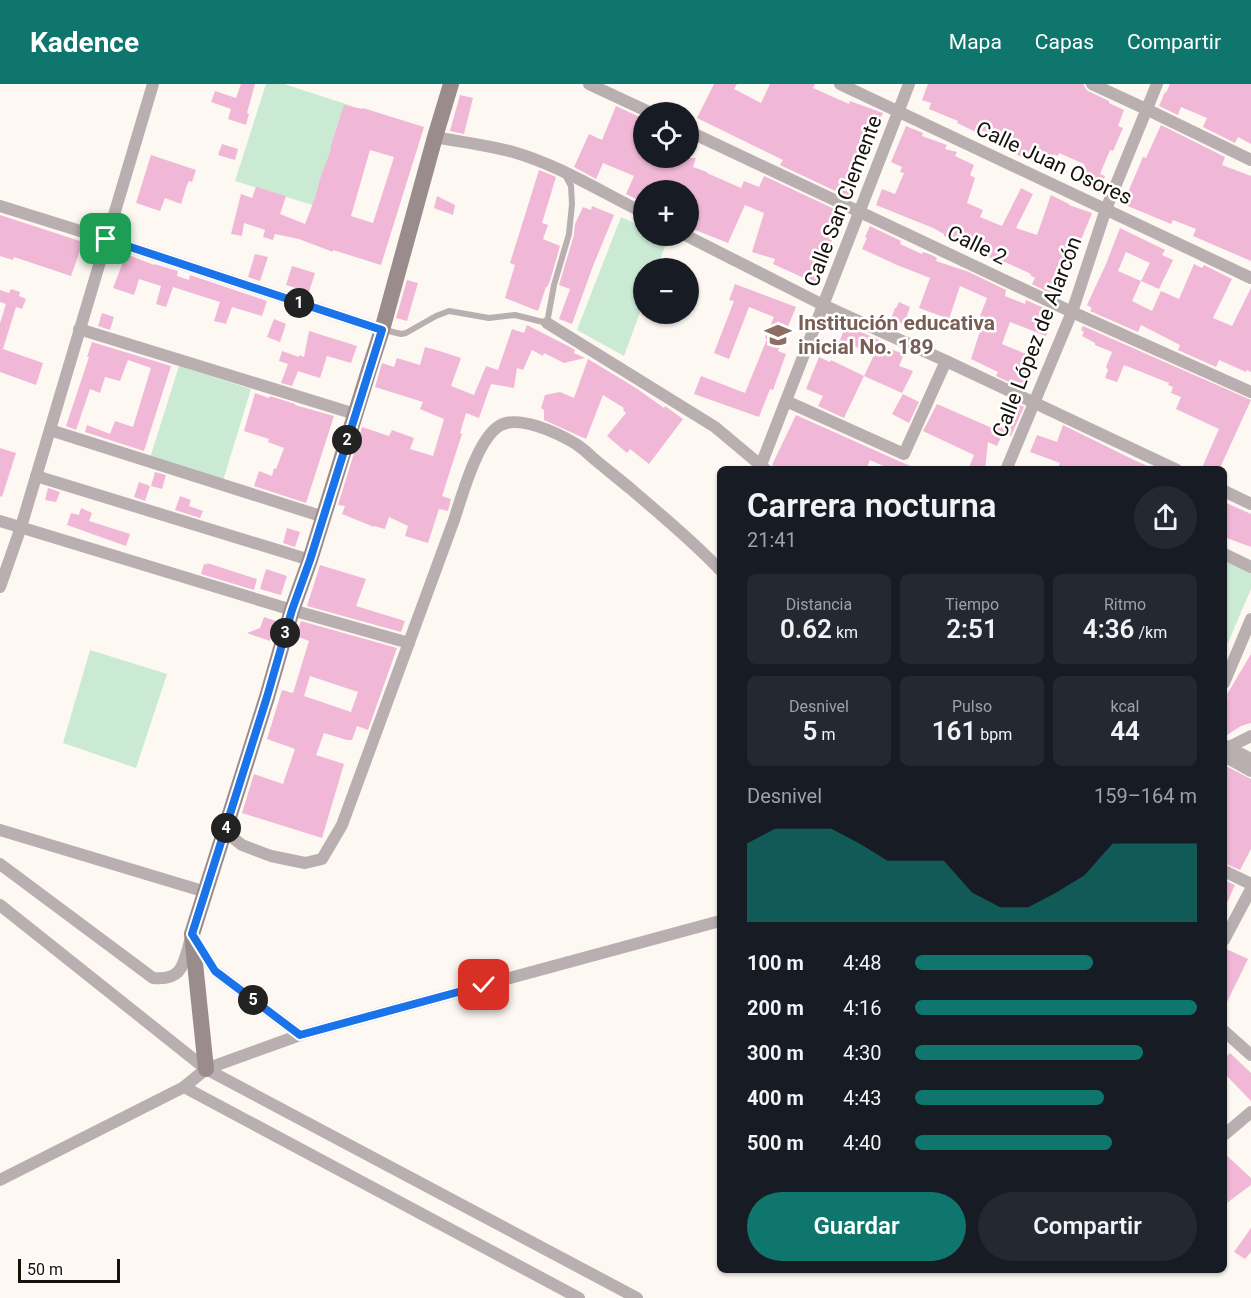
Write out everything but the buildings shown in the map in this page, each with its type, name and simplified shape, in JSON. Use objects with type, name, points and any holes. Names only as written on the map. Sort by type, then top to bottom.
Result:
[{"type":"street","points":[[0,587],[21,527],[153,84]]},
{"type":"street","points":[[0,864],[153,978],[170,979],[178,973],[206,892],[292,610],[324,517],[382,330],[451,84]]},
{"type":"street","name":"Calle Juan Osores","points":[[840,84],[1251,278]]},
{"type":"street","name":"Calle San Clemente","points":[[764,466],[786,401],[909,84]]},
{"type":"street","points":[[1092,84],[1251,160]]},
{"type":"street","name":"Calle López de Alarcón","points":[[1008,466],[1072,312],[1106,209],[1157,84]]},
{"type":"street","points":[[593,86],[633,104]]},
{"type":"street","name":"Calle 2","points":[[699,136],[860,210],[1072,312],[1251,392]]},
{"type":"street","points":[[435,137],[494,147],[544,163],[633,207]]},
{"type":"street","points":[[0,206],[382,330]]},
{"type":"street","points":[[699,242],[823,305],[1168,466]]},
{"type":"street","points":[[547,323],[716,427],[763,466]]},
{"type":"street","points":[[80,329],[355,414]]},
{"type":"street","points":[[786,401],[904,454],[946,361]]},
{"type":"street","points":[[225,832],[242,845],[271,856],[305,863],[322,859],[342,825],[471,469],[490,434],[500,425],[527,423],[577,444],[705,553],[717,567]]},
{"type":"street","points":[[50,430],[324,517]]},
{"type":"street","points":[[36,476],[310,560]]},
{"type":"street","points":[[1227,492],[1251,504]]},
{"type":"street","points":[[0,521],[292,610],[409,643]]},
{"type":"street","points":[[1227,555],[1251,567]]},
{"type":"street","points":[[1227,676],[1251,619]]},
{"type":"street","points":[[1227,748],[1251,736]]},
{"type":"street","points":[[1227,750],[1251,759]]},
{"type":"street","points":[[1227,751],[1251,771]]},
{"type":"street","points":[[0,831],[206,892]]},
{"type":"street","points":[[1227,872],[1251,884]]},
{"type":"street","points":[[1227,934],[1251,889]]},
{"type":"street","points":[[0,905],[206,1069],[637,1298]]},
{"type":"street","points":[[0,1180],[184,1087],[206,1069],[300,1035],[717,922]]},
{"type":"street","points":[[192,934],[215,971],[300,1035]]},
{"type":"street","points":[[192,934],[206,1069]]},
{"type":"street","points":[[1227,1034],[1251,1055]]},
{"type":"street","points":[[184,1087],[579,1298]]},
{"type":"street","points":[[1227,1132],[1251,1112]]},
{"type":"lane","points":[[382,330],[406,333],[449,311],[479,318],[515,315],[547,323],[554,285],[569,234],[571,186],[564,172]]},
{"type":"green space","points":[[266,84],[284,84],[352,106],[319,207],[235,181]]},
{"type":"green space","points":[[621,217],[633,222],[633,246],[665,246],[661,258],[633,258],[633,324],[636,324],[624,356],[577,330]]},
{"type":"green space","points":[[179,366],[251,389],[222,484],[149,461]]},
{"type":"green space","points":[[1227,562],[1251,573],[1251,589],[1227,645]]},
{"type":"green space","points":[[90,650],[167,674],[136,768],[63,743]]},
{"type":"place","name":"Institución educativa inicial No. 189","points":[[778,335]]},
{"type":"route","points":[[106,239],[382,330],[324,517],[292,610],[192,934],[215,971],[300,1035],[484,985]]}]
